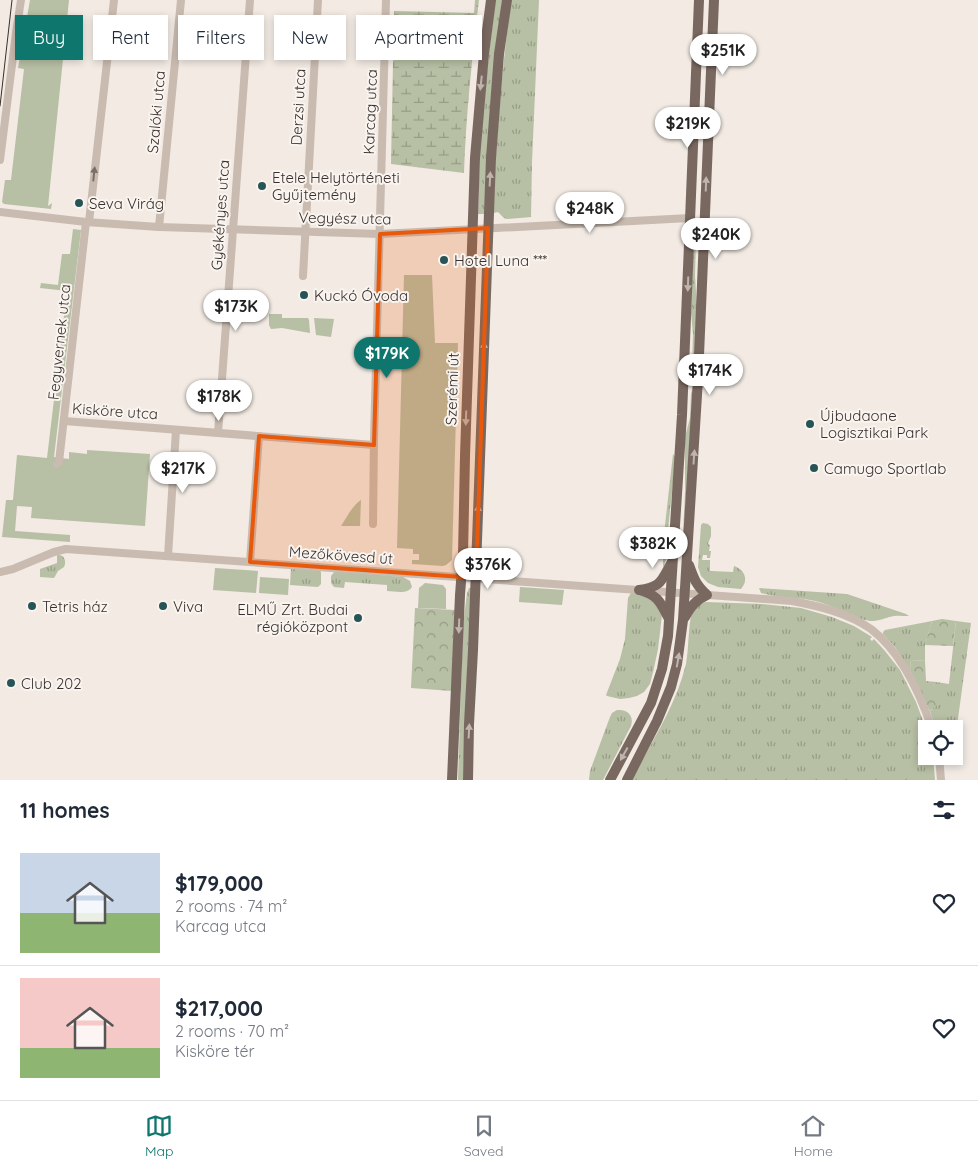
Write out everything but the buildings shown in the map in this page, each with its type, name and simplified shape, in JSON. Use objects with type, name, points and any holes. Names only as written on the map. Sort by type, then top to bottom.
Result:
[{"type":"main road","name":"Szerémi út","points":[[452,780],[462,577],[475,158],[484,54],[491,0]]},
{"type":"main road","name":"Szerémi út","points":[[468,780],[488,228],[495,98],[506,0]]},
{"type":"main road","points":[[610,780],[650,703],[662,669],[670,619],[684,379],[699,0]]},
{"type":"main road","points":[[627,780],[657,721],[671,687],[677,664],[683,620],[698,379],[714,0]]},
{"type":"main road","points":[[697,51],[712,52]]},
{"type":"main road","points":[[694,127],[699,144],[708,151]]},
{"type":"main road","points":[[692,168],[708,151]]},
{"type":"main road","points":[[690,218],[705,218]]},
{"type":"main road","points":[[684,379],[698,379]]},
{"type":"main road","points":[[639,590],[655,587],[660,583],[674,559]]},
{"type":"main road","points":[[683,620],[694,603],[707,595],[695,582],[687,559]]},
{"type":"main road","points":[[639,590],[655,596],[670,619]]},
{"type":"street","points":[[0,160],[21,0]]},
{"type":"street","name":"Fegyvernek utca","points":[[57,464],[59,462],[114,0]]},
{"type":"street","name":"Szalóki utca","points":[[159,227],[180,0]]},
{"type":"street","name":"Gyékényes utca","points":[[218,433],[250,0]]},
{"type":"street","name":"Derzsi utca","points":[[303,276],[318,0]]},
{"type":"street","name":"Karcag utca","points":[[373,524],[386,0]]},
{"type":"street","name":"Vegyész utca","points":[[0,212],[88,222],[159,227],[380,234],[690,218]]},
{"type":"street","name":"Kisköre utca","points":[[64,421],[374,445]]},
{"type":"street","points":[[168,556],[176,430]]},
{"type":"street","points":[[250,562],[259,436]]},
{"type":"street","name":"Mezőkövesd út","points":[[0,572],[66,549],[792,601],[814,605],[846,616],[870,628],[884,640],[906,670],[929,720]]},
{"type":"street","points":[[940,765],[941,780]]},
{"type":"highlighted area","points":[[488,228],[476,578],[250,562],[259,436],[374,445],[380,234]]},
{"type":"green space","points":[[30,0],[69,0],[67,15],[27,15]]},
{"type":"green space","points":[[475,0],[479,0],[477,15],[394,15],[394,11],[474,13]]},
{"type":"green space","points":[[495,0],[502,0],[485,211],[484,214],[478,214],[480,146]]},
{"type":"green space","points":[[511,0],[539,0],[531,217],[507,219],[498,212],[494,213],[493,209],[500,104]]},
{"type":"green space","points":[[19,60],[63,60],[48,206],[52,203],[51,209],[4,204],[2,202],[5,180],[11,180],[24,69],[18,68]]},
{"type":"green space","points":[[393,60],[473,60],[464,173],[391,164]]},
{"type":"green space","points":[[73,229],[81,230],[54,457],[69,459],[69,452],[87,454],[87,450],[150,454],[145,526],[31,518],[32,507],[17,506],[15,531],[70,535],[70,542],[2,537],[6,500],[13,500],[17,455],[47,458],[67,291],[40,288],[41,283],[58,285],[62,254],[70,254]]},
{"type":"green space","points":[[694,234],[696,234],[695,276],[697,309],[693,368],[691,313]]},
{"type":"green space","points":[[404,275],[432,275],[435,343],[458,343],[452,560],[443,566],[412,564],[412,560],[419,560],[419,554],[413,554],[413,549],[397,548]]},
{"type":"green space","points":[[269,314],[282,314],[282,318],[308,318],[310,333],[282,328],[271,329]]},
{"type":"green space","points":[[314,318],[334,319],[331,337],[316,335]]},
{"type":"green space","points":[[693,388],[681,578],[685,492],[685,437],[690,418]]},
{"type":"green space","points":[[673,454],[675,457],[674,476],[667,554],[664,567],[664,534]]},
{"type":"green space","points":[[361,500],[360,526],[341,526],[352,508]]},
{"type":"green space","points":[[703,523],[711,527],[711,536],[708,544],[710,545],[709,551],[711,551],[710,558],[707,558],[707,555],[703,555],[702,560],[710,560],[710,571],[733,572],[734,566],[741,570],[745,576],[745,582],[741,589],[718,587],[708,583],[701,576],[698,567],[701,525]]},
{"type":"green space","points":[[57,555],[64,558],[64,567],[58,571],[54,578],[40,577],[40,569],[57,563]]},
{"type":"green space","points":[[215,568],[258,571],[256,593],[213,590]]},
{"type":"green space","points":[[291,568],[319,570],[321,572],[321,584],[318,587],[290,585]]},
{"type":"green space","points":[[335,571],[403,577],[410,581],[412,587],[404,592],[397,592],[387,591],[387,585],[345,582],[344,588],[334,587],[331,583],[331,576]]},
{"type":"green space","points":[[260,577],[289,579],[288,595],[259,593]]},
{"type":"green space","points":[[425,583],[443,585],[446,589],[446,609],[418,608],[419,588]]},
{"type":"green space","points":[[520,587],[564,590],[562,605],[519,602]]},
{"type":"green space","points":[[469,588],[471,588],[463,780],[458,780],[463,626]]},
{"type":"green space","points":[[759,588],[847,594],[909,616],[894,616],[870,621],[815,601],[761,593]]},
{"type":"green space","points":[[631,593],[638,593],[654,600],[662,615],[658,649],[650,684],[644,692],[637,696],[620,699],[606,695],[620,659],[625,639],[628,598]]},
{"type":"green space","points":[[702,603],[762,604],[801,608],[832,617],[854,626],[872,637],[870,639],[872,641],[874,639],[900,670],[916,702],[923,720],[918,720],[918,765],[934,765],[935,780],[632,780],[670,709],[682,679],[688,651],[692,611]]},
{"type":"green space","points":[[415,608],[455,610],[452,691],[411,688]]},
{"type":"green space","points":[[942,619],[956,621],[953,646],[925,645],[932,621]]},
{"type":"green space","points":[[932,621],[925,645],[925,661],[911,660],[910,670],[883,632],[885,630]]},
{"type":"green space","points":[[956,621],[971,623],[958,720],[933,720],[930,711],[933,709],[933,686],[936,682],[949,684]]},
{"type":"green space","points":[[911,660],[925,661],[926,681],[936,682],[933,686],[941,702],[930,711],[910,670]]},
{"type":"green space","points":[[617,710],[627,712],[631,716],[631,726],[603,780],[589,780],[590,771],[610,717]]},
{"type":"tram line","points":[[0,106],[12,0]]},
{"type":"place","name":"Etele Helytörténeti Gyűjtemény","points":[[262,186]]},
{"type":"place","name":"Seva Virág","points":[[79,203]]},
{"type":"place","name":"Hotel Luna ***","points":[[444,260]]},
{"type":"place","name":"Kuckó Óvoda","points":[[304,295]]},
{"type":"place","name":"Újbudaone Logisztikai Park","points":[[810,424]]},
{"type":"place","name":"Camugo Sportlab","points":[[814,468]]},
{"type":"place","name":"Tetris ház","points":[[32,606]]},
{"type":"place","name":"Viva","points":[[163,606]]},
{"type":"place","name":"ELMŰ Zrt. Budai régióközpont","points":[[358,618]]},
{"type":"place","name":"Club 202","points":[[11,683]]}]
